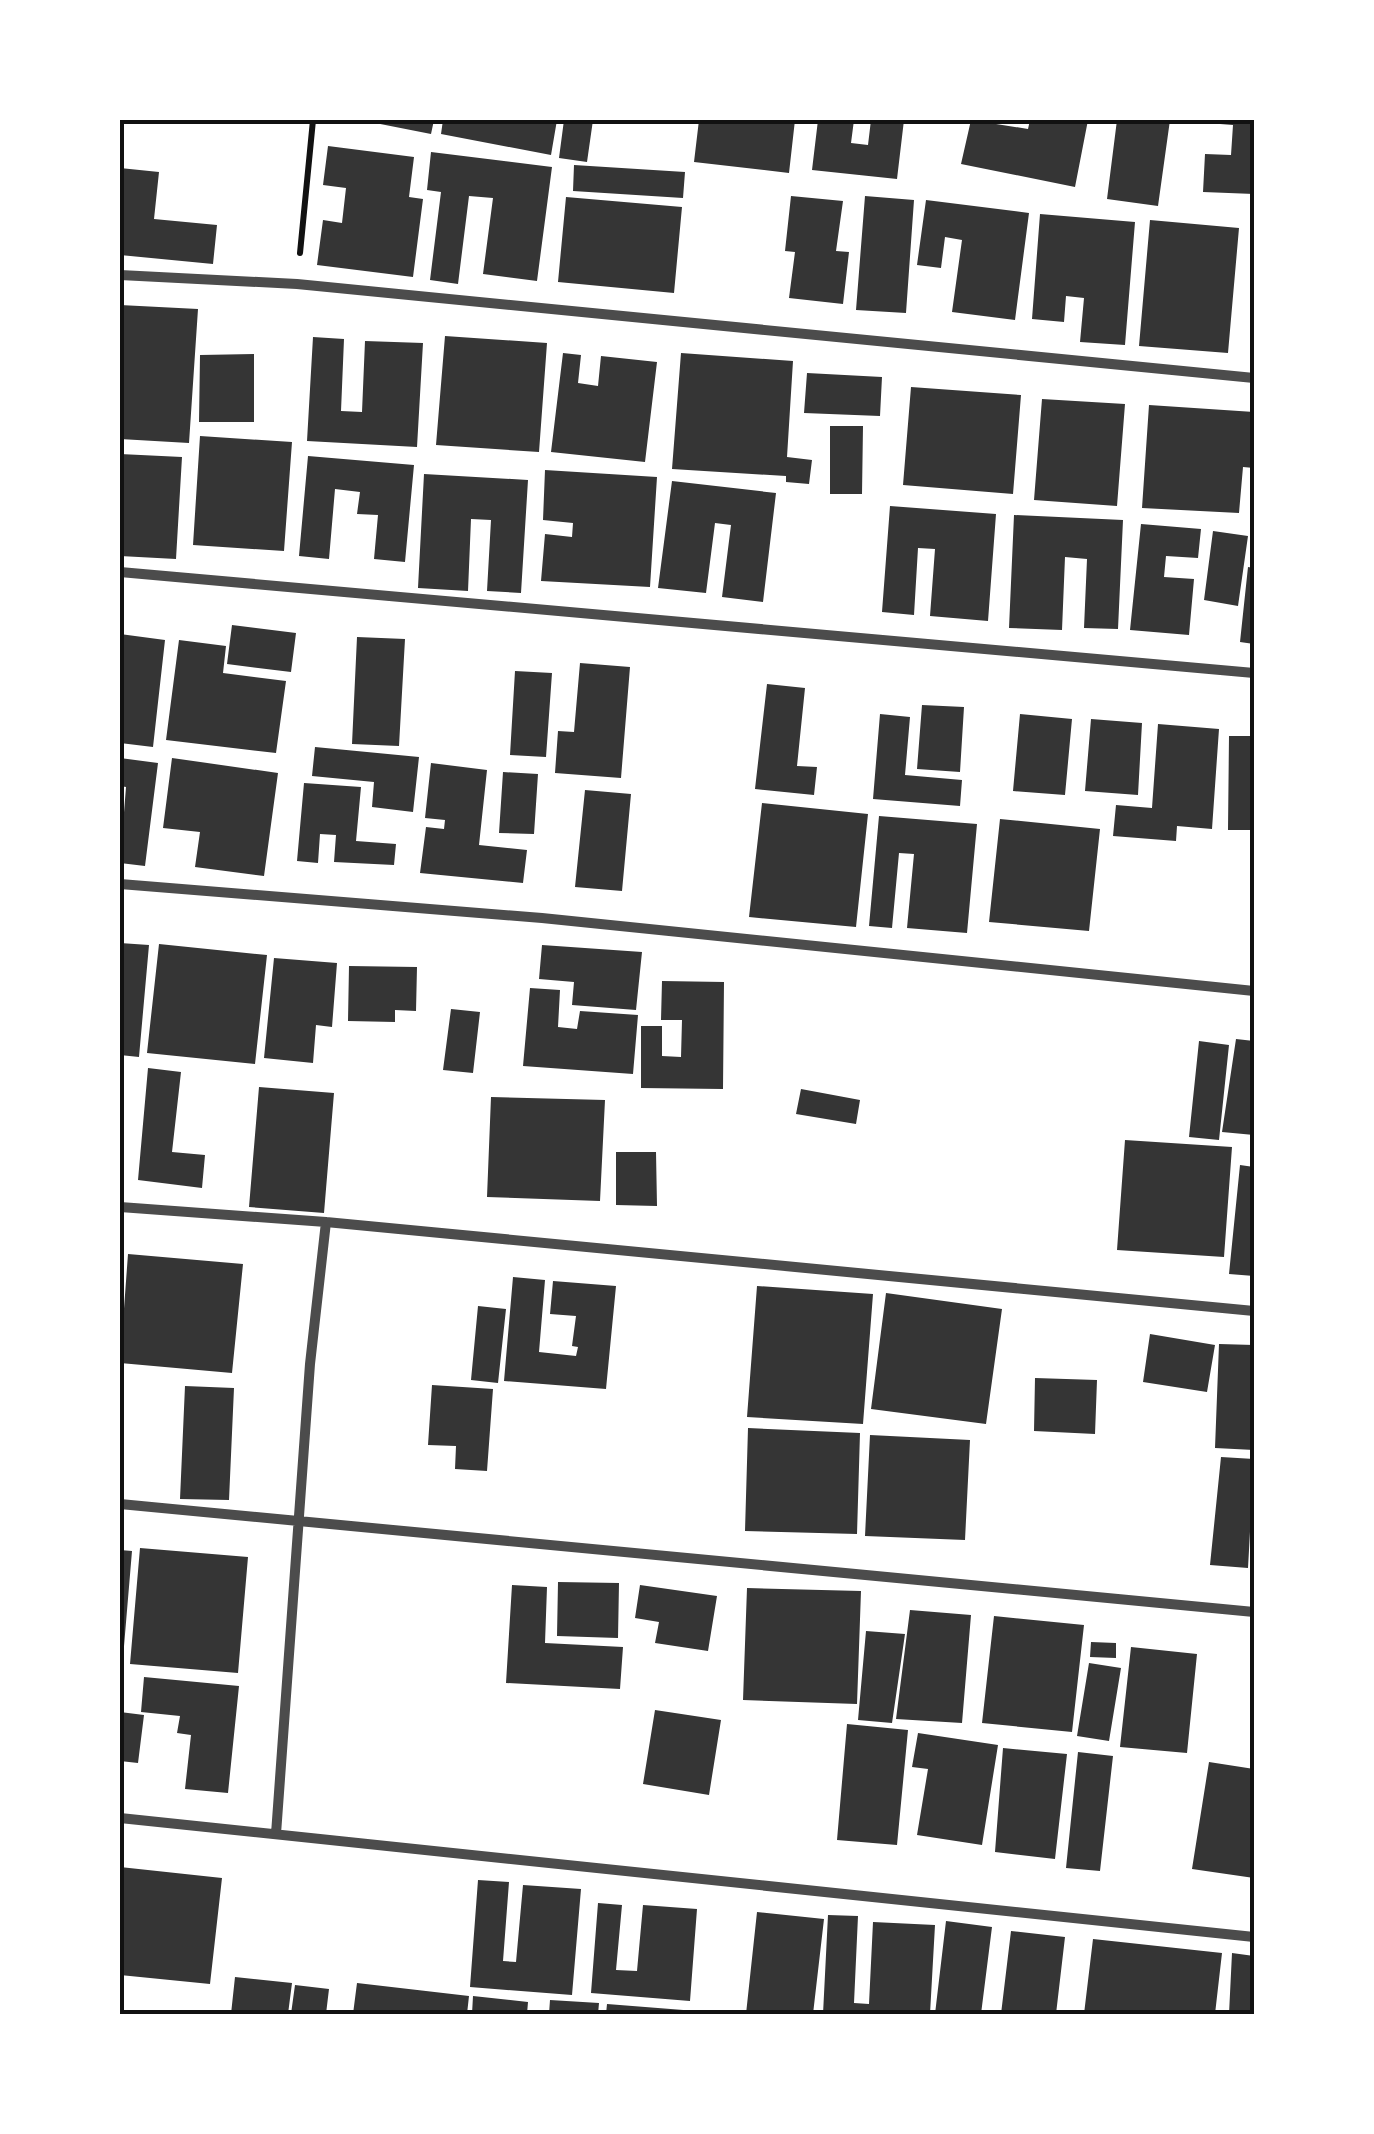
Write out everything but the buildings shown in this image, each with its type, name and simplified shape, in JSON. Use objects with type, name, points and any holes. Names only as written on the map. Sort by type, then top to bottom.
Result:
[{"type":"street","points":[[120,275],[297,284],[1254,378]]},
{"type":"street","points":[[120,572],[1254,673]]},
{"type":"street","points":[[120,884],[542,918],[1254,991]]},
{"type":"street","points":[[120,1206],[326,1222],[1254,1311]]},
{"type":"street","points":[[276,1834],[310,1364],[326,1222]]},
{"type":"street","points":[[120,1504],[1254,1612]]},
{"type":"street","points":[[120,1818],[1254,1938]]},
{"type":"path","points":[[297,284],[313,120]]}]
